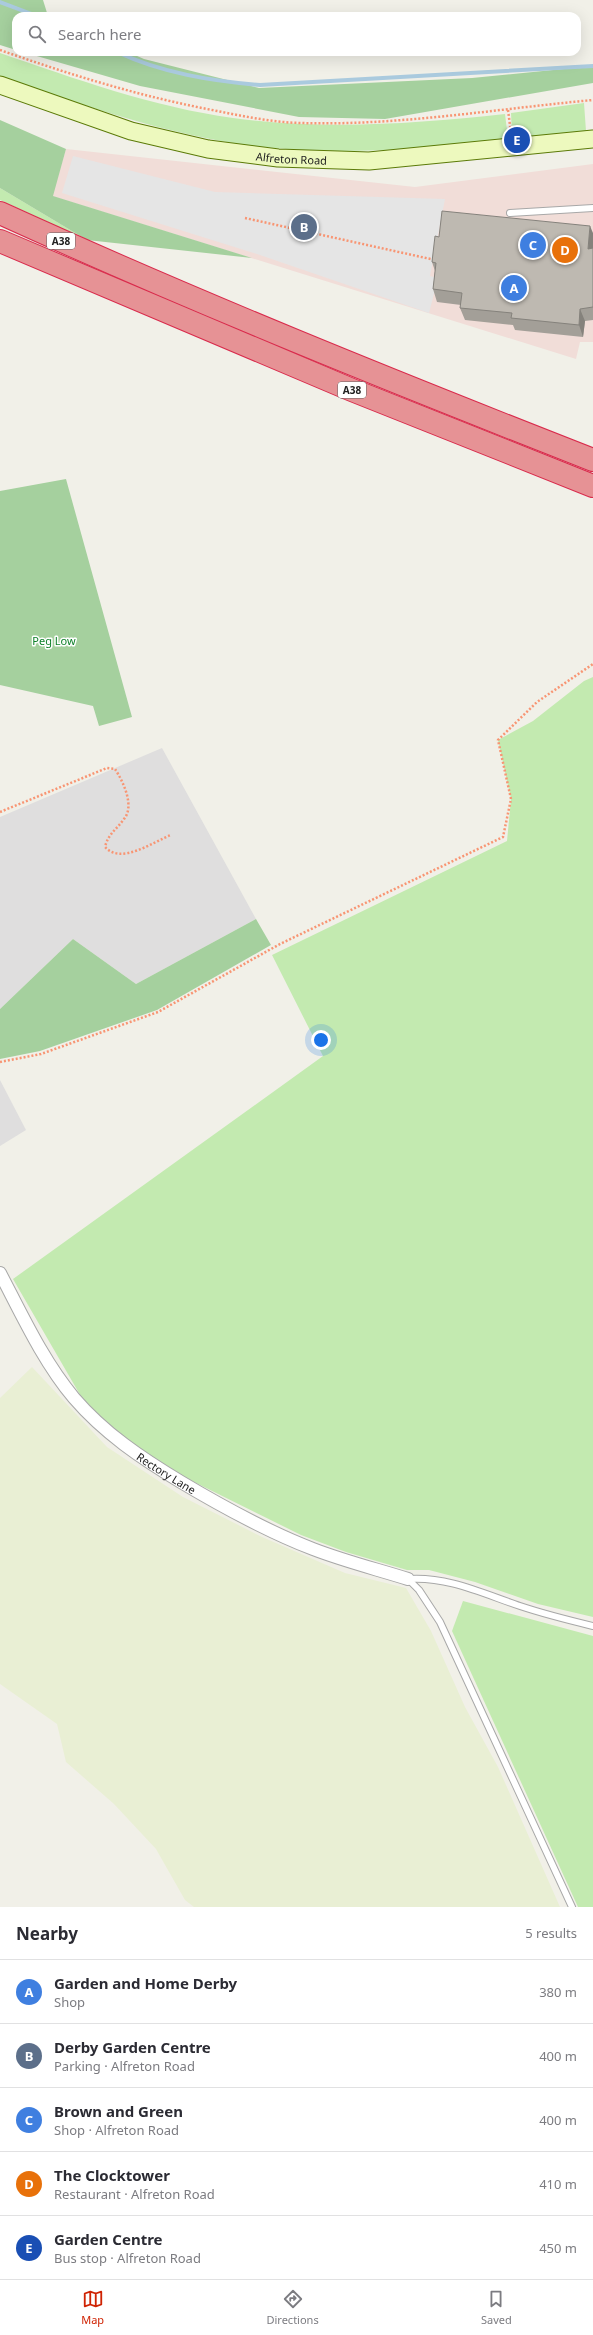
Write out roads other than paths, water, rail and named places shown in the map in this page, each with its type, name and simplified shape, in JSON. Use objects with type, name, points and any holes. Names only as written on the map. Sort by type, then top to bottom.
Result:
[{"type":"highway","name":"A38","points":[[0,213],[122,269],[418,391],[593,460]]},
{"type":"highway","name":"A38","points":[[0,241],[358,393],[593,486]]},
{"type":"main road","name":"Alfreton Road","points":[[0,85],[131,130],[208,149],[270,157],[369,161],[593,139]]},
{"type":"street","name":"Rectory Lane","points":[[0,1273],[20,1312],[56,1373],[89,1414],[116,1439],[204,1496],[278,1535],[339,1558],[408,1579]]},
{"type":"lane","points":[[510,213],[593,208]]},
{"type":"lane","points":[[408,1579],[427,1577],[465,1587],[520,1606],[593,1626]]},
{"type":"lane","points":[[408,1579],[419,1590],[440,1622],[572,1907]]},
{"type":"waterway","points":[[0,2],[26,12]]},
{"type":"waterway","points":[[127,56],[169,71],[187,75],[260,85],[593,66]]},
{"type":"place","name":"Garden Centre","points":[[517,140]]},
{"type":"place","name":"Derby Garden Centre","points":[[304,227]]},
{"type":"place","name":"Brown and Green","points":[[533,245]]},
{"type":"place","name":"The Clocktower","points":[[565,250]]},
{"type":"place","name":"Garden and Home Derby","points":[[514,288]]},
{"type":"park label","name":"Peg Low","points":[[54,640]]}]
